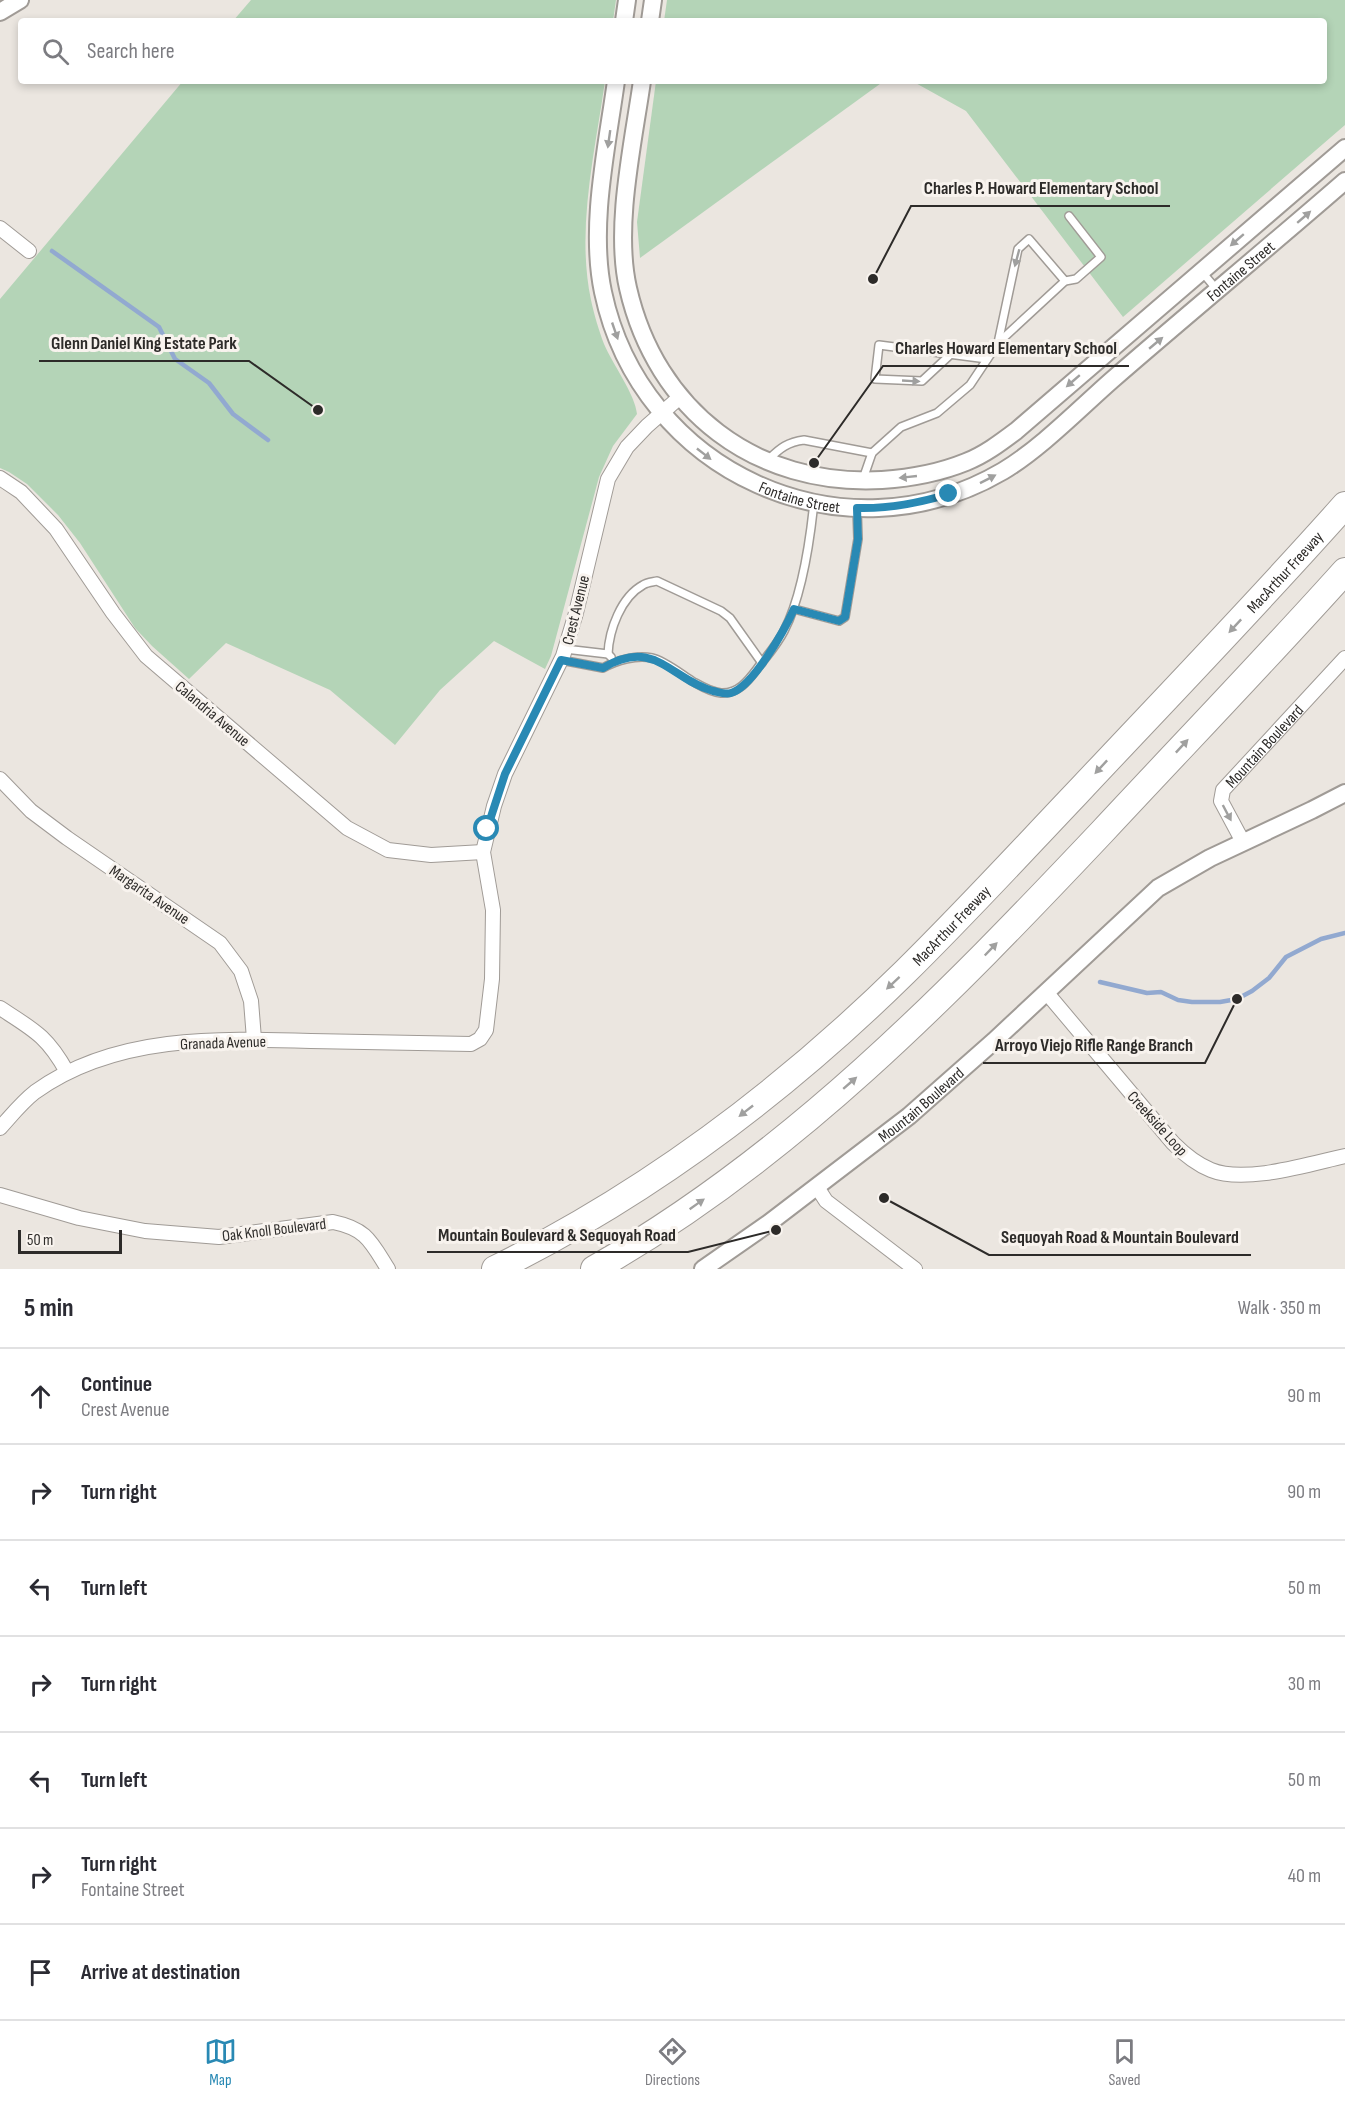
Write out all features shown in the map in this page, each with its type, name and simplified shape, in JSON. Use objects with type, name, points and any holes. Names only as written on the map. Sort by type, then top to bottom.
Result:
[{"type":"highway","name":"MacArthur Freeway","points":[[495,1269],[546,1244],[650,1181],[744,1112],[851,1022],[912,965],[988,886],[1275,584],[1345,505]]},
{"type":"highway","points":[[594,1269],[674,1220],[723,1185],[826,1104],[880,1057],[1013,926],[1345,571]]},
{"type":"street","points":[[0,12],[20,0]]},
{"type":"street","points":[[624,18],[627,0]]},
{"type":"street","points":[[650,18],[652,0]]},
{"type":"street","name":"Fontaine Street","points":[[616,84],[597,234],[599,264],[603,292],[621,350],[638,381],[661,414],[680,434],[701,452],[734,474],[767,489],[814,502],[857,508],[892,507],[921,502],[977,484],[1005,470],[1087,404],[1345,181]]},
{"type":"street","name":"Fontaine Street","points":[[642,84],[622,235],[630,295],[644,339],[659,367],[680,397],[697,416],[723,437],[767,461],[803,474],[835,480],[862,481],[925,475],[967,462],[993,448],[1016,431],[1345,148]]},
{"type":"street","points":[[0,228],[28,251]]},
{"type":"street","name":"Crest Avenue","points":[[471,1044],[480,1039],[486,1030],[492,979],[493,910],[483,852],[487,829],[505,774],[563,655],[576,613],[608,479],[627,447],[680,397]]},
{"type":"street","name":"Calandria Avenue","points":[[0,478],[21,492],[56,529],[113,613],[146,656],[347,828],[388,850],[431,855],[483,852]]},
{"type":"street","name":"Mountain Boulevard","points":[[1243,842],[1221,801],[1223,790],[1345,658]]},
{"type":"street","name":"Margarita Avenue","points":[[0,779],[31,811],[220,943],[241,971],[251,1001],[254,1039]]},
{"type":"street","name":"Mountain Boulevard","points":[[703,1269],[769,1223],[909,1116],[1158,888],[1210,858],[1345,793]]},
{"type":"street","name":"Creekside Loop","points":[[1046,992],[1173,1143],[1196,1162],[1213,1171],[1249,1174],[1345,1156]]},
{"type":"street","points":[[0,1008],[38,1032],[56,1052],[67,1072]]},
{"type":"street","name":"Granada Avenue","points":[[0,1128],[35,1092],[67,1072],[102,1059],[151,1046],[201,1040],[254,1039],[471,1044]]},
{"type":"street","points":[[817,1187],[825,1201],[912,1269]]},
{"type":"street","name":"Oak Knoll Boulevard","points":[[0,1195],[79,1218],[145,1231],[219,1237],[333,1222],[361,1231],[388,1269]]},
{"type":"lane","points":[[862,481],[872,453],[901,427],[937,413],[970,385],[998,343],[1065,281],[1076,279],[1101,257],[1069,216]]},
{"type":"lane","points":[[998,343],[1018,249],[1029,238],[1065,281]]},
{"type":"lane","points":[[1201,271],[1218,291]]},
{"type":"lane","points":[[951,354],[922,381],[875,379],[879,345],[951,354],[987,359]]},
{"type":"lane","points":[[767,461],[783,446],[804,440],[872,453]]},
{"type":"lane","points":[[563,655],[603,668],[615,661],[638,657],[654,658],[706,689],[719,693],[731,693],[746,683],[762,663],[783,633],[794,609],[814,502]]},
{"type":"lane","points":[[794,609],[839,621],[845,617],[858,539],[857,508]]},
{"type":"lane","points":[[608,654],[609,637],[627,599],[644,584],[657,581],[721,611],[730,618],[762,663]]},
{"type":"lane","points":[[563,655],[608,654],[615,661]]},
{"type":"green space","points":[[251,0],[616,0],[613,18],[236,18]]},
{"type":"green space","points":[[667,0],[1345,0],[1345,125],[1123,317],[966,111],[917,84],[1327,84],[1327,18],[664,18]]},
{"type":"green space","points":[[180,84],[605,84],[586,218],[587,273],[592,305],[602,339],[632,398],[637,414],[613,446],[599,477],[551,656],[545,669],[494,641],[440,690],[395,745],[330,690],[226,643],[189,679],[135,628],[80,543],[58,515],[27,484],[0,468],[0,299]]},
{"type":"green space","points":[[656,84],[880,84],[640,258],[637,222]]},
{"type":"waterway","points":[[52,251],[159,327],[175,359],[209,383],[233,414],[268,440]]},
{"type":"waterway","points":[[1100,982],[1147,993],[1161,992],[1178,1000],[1192,1002],[1220,1002],[1237,999],[1269,978],[1286,957],[1321,939],[1345,933]]},
{"type":"place","name":"Charles P. Howard Elementary School","points":[[873,279]]},
{"type":"place","name":"Glenn Daniel King Estate Park","points":[[318,410]]},
{"type":"place","name":"Charles Howard Elementary School","points":[[814,463]]},
{"type":"place","name":"Arroyo Viejo Rifle Range Branch","points":[[1237,999]]},
{"type":"place","name":"Sequoyah Road & Mountain Boulevard","points":[[884,1198]]},
{"type":"place","name":"Mountain Boulevard & Sequoyah Road","points":[[776,1230]]},
{"type":"route","points":[[487,829],[505,774],[561,660],[603,668],[615,661],[638,657],[654,658],[706,689],[719,693],[731,693],[746,683],[762,663],[783,633],[794,609],[839,621],[845,617],[858,539],[857,508],[892,507],[949,494]]}]
